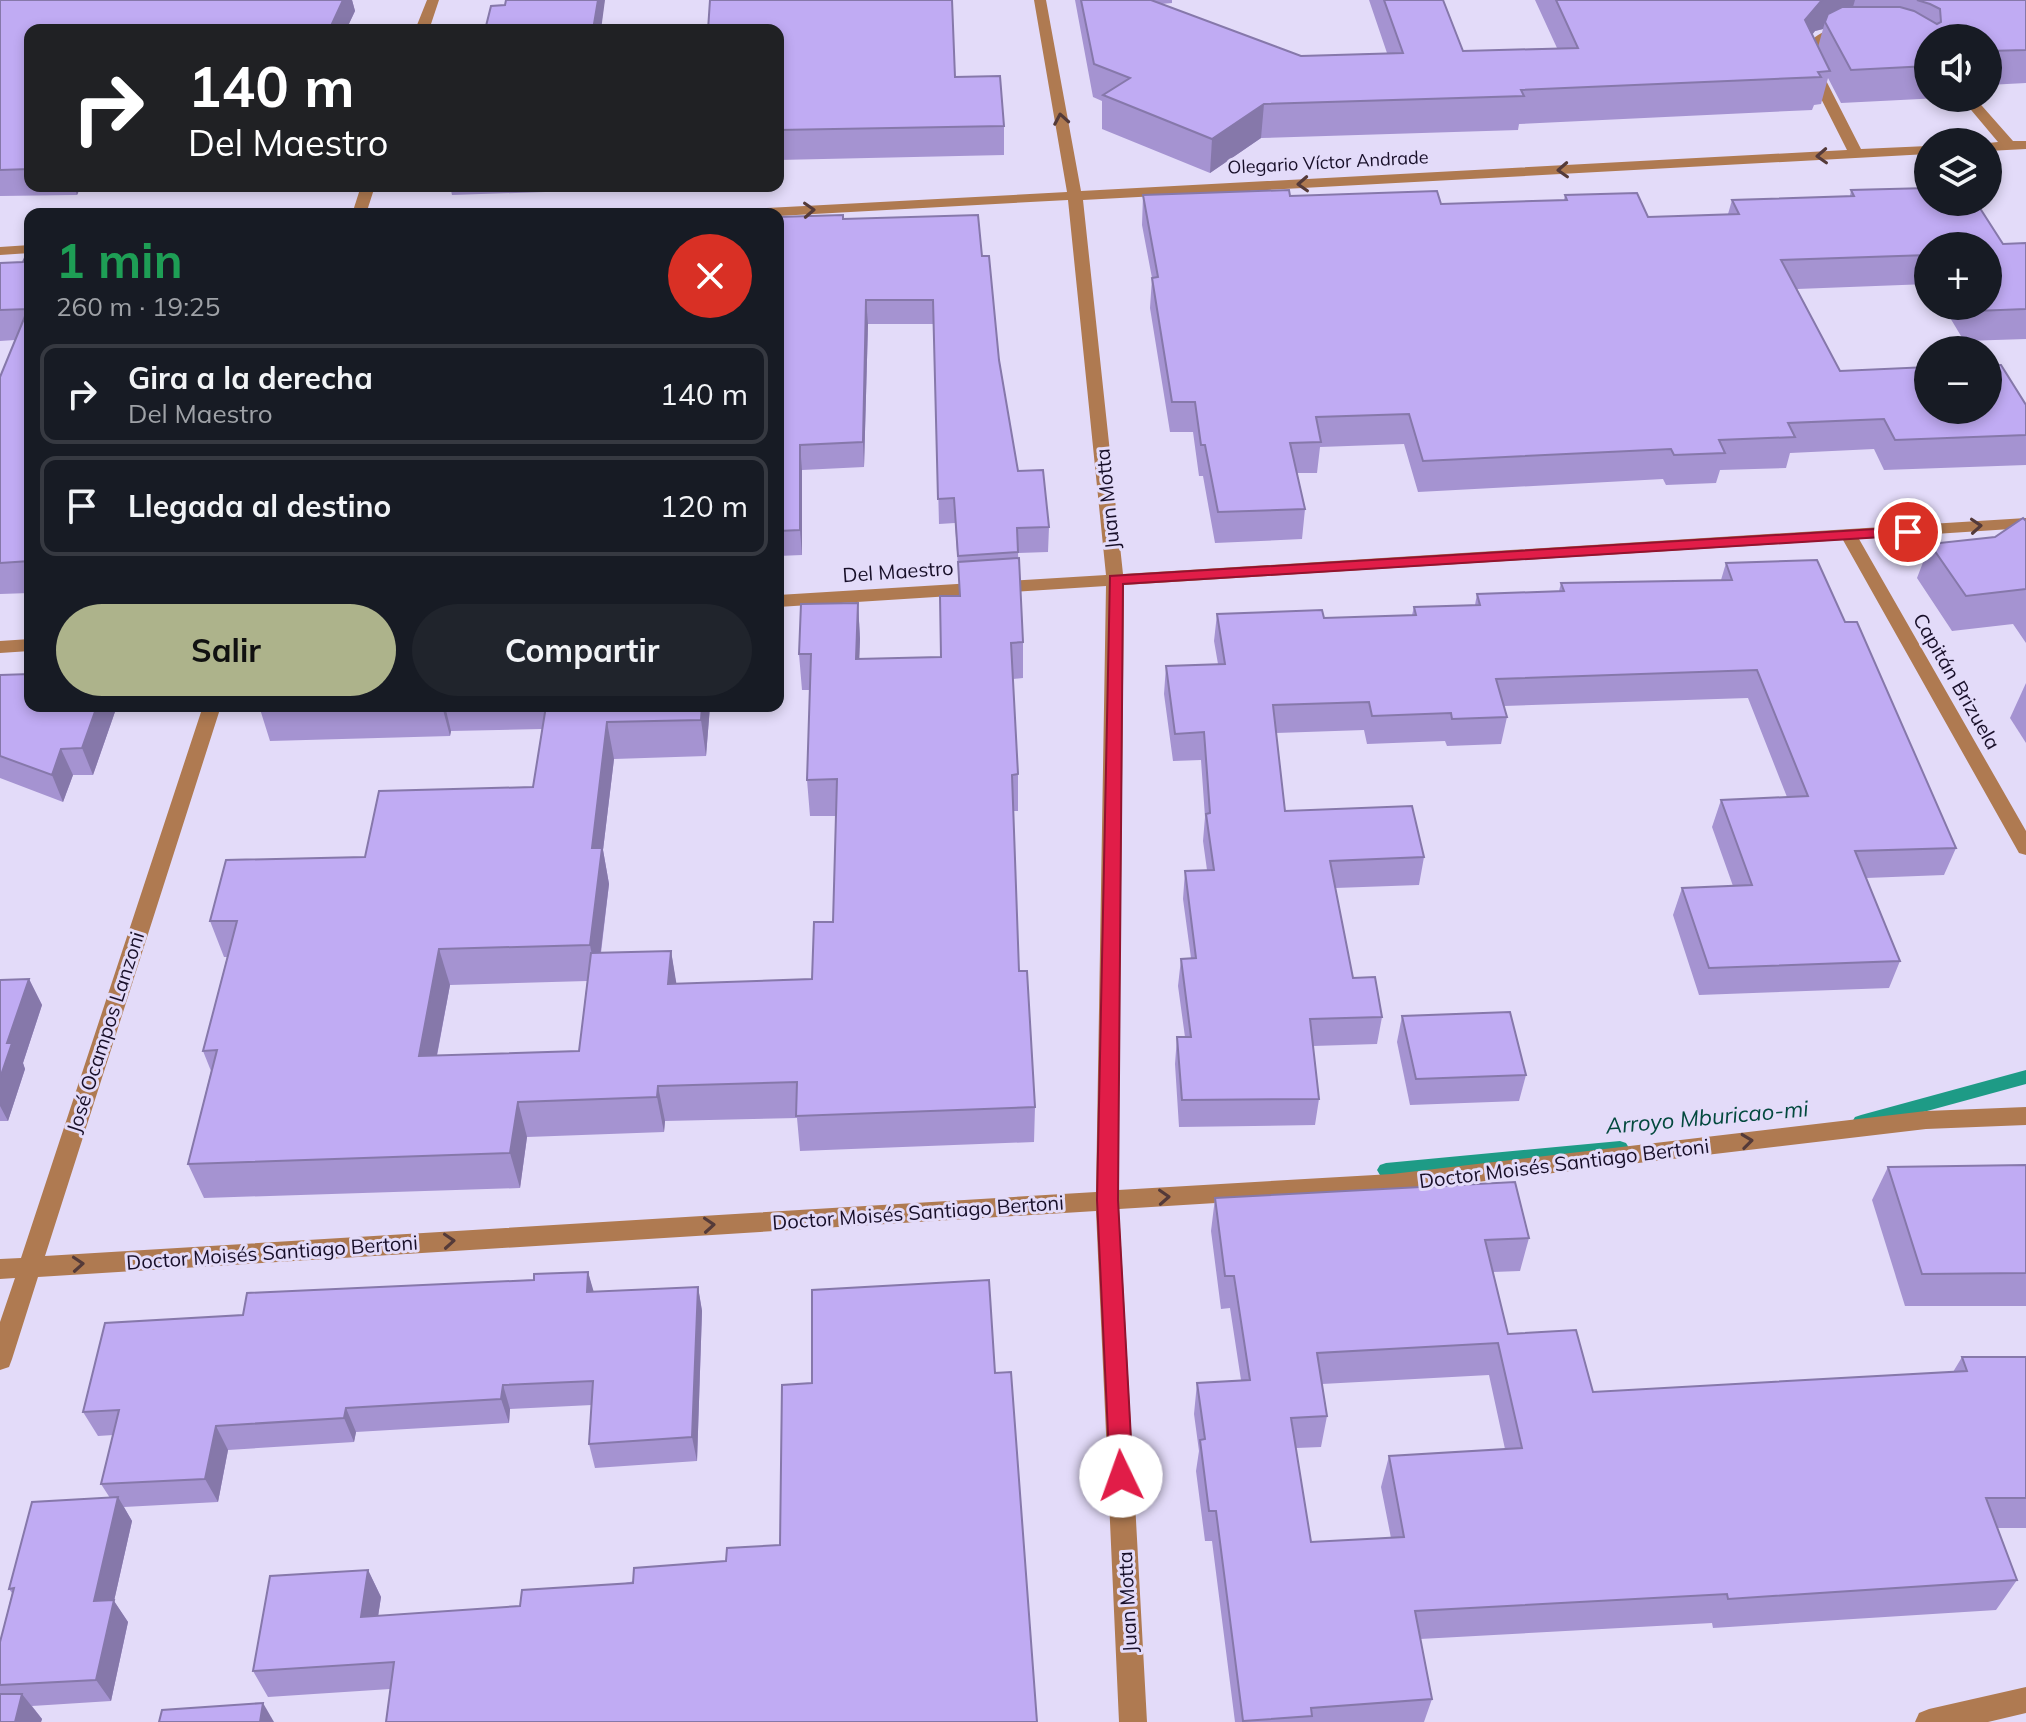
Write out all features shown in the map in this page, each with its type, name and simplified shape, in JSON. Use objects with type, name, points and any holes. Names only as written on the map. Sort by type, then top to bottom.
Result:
[{"type":"street","points":[[424,24],[433,0]]},
{"type":"street","name":"Juan Motta","points":[[1040,0],[1075,196],[1115,579],[1107,1200],[1133,1722]]},
{"type":"street","points":[[1856,154],[1806,55],[1812,43],[1829,33],[1860,33]]},
{"type":"street","points":[[1980,112],[2009,146]]},
{"type":"street","points":[[2002,146],[2026,145]]},
{"type":"street","name":"Olegario Víctor Andrade","points":[[784,211],[1914,151]]},
{"type":"street","points":[[0,251],[24,249]]},
{"type":"street","name":"Del Maestro","points":[[784,601],[2026,523]]},
{"type":"street","name":"Capitán Brizuela","points":[[1849,536],[2026,848]]},
{"type":"street","points":[[0,647],[24,645]]},
{"type":"street","name":"José Ocampos Lanzoni","points":[[0,1359],[210,712]]},
{"type":"street","name":"Doctor Moisés Santiago Bertoni","points":[[0,1269],[1392,1183],[1926,1120],[2026,1116]]},
{"type":"street","points":[[1929,1722],[2026,1700]]},
{"type":"building","points":[[0,0],[343,0],[332,24],[24,24],[24,169],[0,170]]},
{"type":"building","points":[[506,0],[598,0],[594,24],[486,24],[491,6],[505,5]]},
{"type":"building","points":[[710,0],[952,0],[955,77],[1000,76],[1004,126],[784,130],[784,24],[708,24]]},
{"type":"building","points":[[1081,0],[1151,0],[1301,56],[1403,53],[1384,0],[1443,0],[1463,51],[1578,48],[1556,0],[1822,0],[1805,20],[1830,71],[1818,72],[1821,77],[1521,90],[1524,96],[1264,104],[1212,139],[1103,95],[1130,78],[1094,64]]},
{"type":"building","points":[[1917,0],[2026,0],[2026,50],[2002,51],[2002,24],[1937,24],[1941,22],[1940,9]]},
{"type":"building","points":[[1842,7],[1900,7],[1937,24],[1914,24],[1914,67],[1851,70],[1825,22],[1828,14]]},
{"type":"building","points":[[1914,188],[1914,216],[1985,216],[1995,232],[1914,232],[1914,255],[1781,260],[1840,371],[1914,368],[1914,424],[2002,424],[2002,367],[2026,405],[2026,435],[1895,440],[1884,419],[1788,423],[1795,437],[1719,440],[1725,453],[1674,455],[1671,449],[1423,461],[1409,414],[1316,417],[1321,442],[1290,443],[1305,509],[1218,512],[1205,445],[1201,445],[1195,402],[1172,402],[1152,278],[1158,277],[1143,195],[1289,190],[1290,196],[1437,191],[1441,204],[1567,200],[1565,195],[1637,193],[1648,217],[1739,214],[1732,200],[1854,196],[1851,190]]},
{"type":"building","points":[[843,215],[843,219],[978,215],[982,256],[989,256],[999,360],[1018,471],[1043,470],[1049,527],[1017,528],[1018,552],[958,556],[954,498],[938,499],[933,300],[866,300],[863,442],[800,445],[800,530],[784,531],[784,217]]},
{"type":"building","points":[[2002,242],[2026,243],[2026,309],[2002,310]]},
{"type":"building","points":[[23,262],[24,309],[0,310],[0,263]]},
{"type":"building","points":[[24,319],[24,561],[0,563],[0,377]]},
{"type":"building","points":[[2023,518],[2026,521],[2026,589],[1966,596],[1930,544],[1995,537]]},
{"type":"building","points":[[1019,558],[1023,642],[1011,643],[1018,774],[1012,775],[1019,971],[1027,971],[1035,1107],[796,1116],[797,1082],[658,1086],[657,1097],[518,1102],[510,1153],[188,1164],[217,1050],[203,1051],[237,921],[210,921],[226,860],[365,857],[379,791],[533,787],[545,712],[702,712],[701,720],[607,722],[592,848],[602,848],[590,945],[439,949],[419,1056],[579,1051],[591,953],[671,951],[668,984],[812,979],[814,922],[833,922],[837,779],[807,780],[811,654],[799,654],[801,604],[858,603],[856,659],[941,657],[940,596],[960,596],[958,562]]},
{"type":"building","points":[[1817,560],[1845,622],[1857,622],[1956,848],[1855,851],[1900,961],[1709,968],[1682,888],[1752,885],[1721,800],[1808,796],[1757,670],[1496,679],[1507,717],[1452,719],[1451,713],[1372,716],[1369,702],[1273,705],[1285,811],[1412,806],[1424,857],[1330,861],[1353,978],[1375,977],[1382,1017],[1310,1019],[1319,1099],[1182,1100],[1177,1037],[1191,1037],[1181,959],[1196,958],[1185,871],[1214,870],[1206,814],[1210,813],[1204,732],[1175,734],[1166,666],[1225,664],[1217,614],[1322,610],[1324,618],[1416,615],[1414,607],[1480,605],[1477,594],[1564,591],[1561,583],[1732,580],[1726,563]]},
{"type":"building","points":[[24,674],[24,712],[95,712],[82,748],[61,749],[52,775],[0,756],[0,675]]},
{"type":"building","points":[[29,979],[7,1043],[12,1043],[0,1078],[0,980]]},
{"type":"building","points":[[1510,1012],[1526,1075],[1416,1079],[1402,1016]]},
{"type":"building","points":[[2026,1165],[2026,1273],[1922,1274],[1888,1167]]},
{"type":"building","points":[[1515,1182],[1529,1238],[1485,1240],[1508,1334],[1576,1330],[1593,1392],[1967,1371],[1962,1357],[2026,1357],[2026,1498],[1986,1498],[2017,1580],[1728,1599],[1727,1594],[1415,1611],[1432,1699],[1311,1708],[1312,1716],[1243,1721],[1216,1511],[1209,1511],[1200,1440],[1205,1439],[1197,1383],[1250,1380],[1234,1276],[1225,1276],[1215,1198]],"holes":[[[1498,1343],[1522,1448],[1389,1456],[1404,1537],[1311,1542],[1291,1418],[1327,1416],[1317,1353]]]},
{"type":"building","points":[[588,1272],[587,1292],[698,1287],[692,1437],[589,1444],[593,1381],[503,1385],[501,1399],[346,1408],[344,1418],[216,1426],[205,1479],[101,1484],[119,1410],[83,1412],[105,1323],[243,1315],[247,1293],[534,1280],[534,1274]]},
{"type":"building","points":[[989,1280],[995,1373],[1011,1372],[1037,1722],[386,1722],[394,1662],[253,1671],[270,1576],[368,1570],[361,1617],[520,1606],[522,1590],[633,1583],[634,1568],[726,1561],[727,1548],[780,1545],[782,1385],[812,1383],[812,1290]]},
{"type":"building","points":[[118,1497],[94,1601],[114,1600],[96,1680],[0,1685],[0,1642],[14,1588],[9,1589],[32,1502]]},
{"type":"building","points":[[0,1694],[22,1694],[15,1722],[0,1722]]},
{"type":"building","points":[[263,1703],[260,1722],[159,1722],[162,1710]]},
{"type":"waterway","name":"Arroyo Mburicao-mi","points":[[1861,1122],[2026,1077]]},
{"type":"waterway","name":"Arroyo Mburicao-mi","points":[[1386,1170],[1620,1148]]},
{"type":"route","points":[[1121,1476],[1107,1200],[1115,579],[1908,532]]}]
